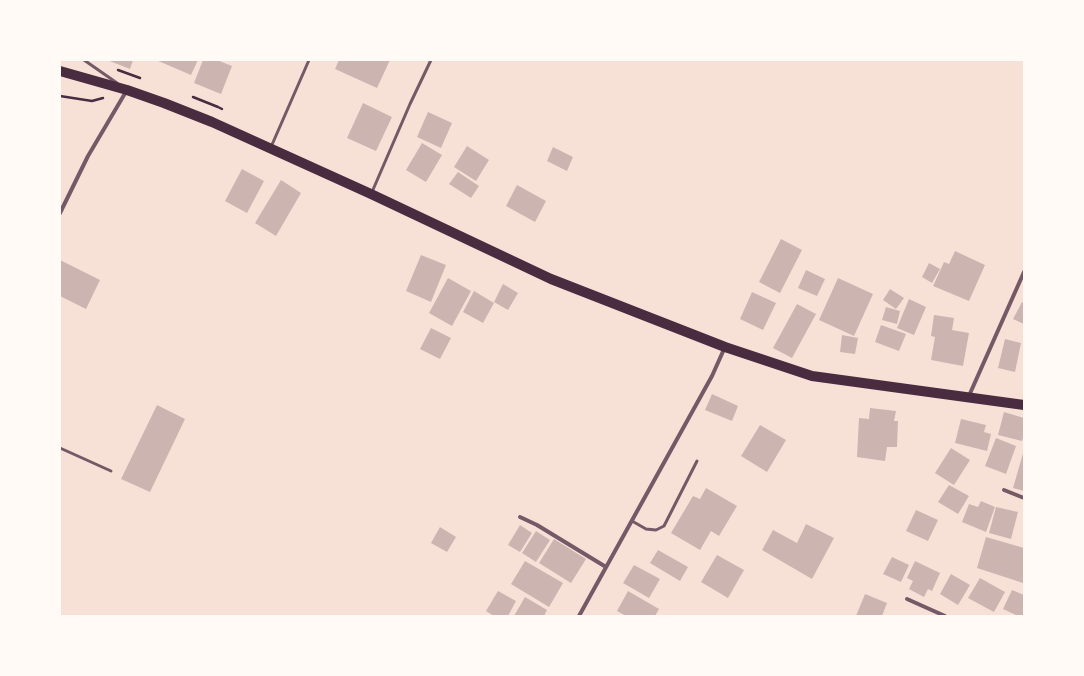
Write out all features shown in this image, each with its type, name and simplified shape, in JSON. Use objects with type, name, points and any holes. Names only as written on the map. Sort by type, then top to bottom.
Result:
[{"type":"main road","points":[[60,71],[126,90],[212,122],[371,194],[551,279],[725,347],[812,376],[1024,406]]},
{"type":"street","points":[[60,213],[88,156],[126,90]]},
{"type":"street","points":[[968,398],[1024,272]]},
{"type":"street","points":[[579,616],[712,376],[725,347]]},
{"type":"street","points":[[1004,490],[1024,498]]},
{"type":"street","points":[[520,517],[537,525],[606,567]]},
{"type":"street","points":[[908,599],[945,616]]},
{"type":"lane","points":[[84,60],[126,90]]},
{"type":"lane","points":[[270,148],[309,60]]},
{"type":"lane","points":[[371,194],[431,60]]},
{"type":"lane","points":[[60,448],[111,471]]},
{"type":"lane","points":[[632,521],[646,529],[656,530],[664,526],[698,461]]},
{"type":"path","points":[[60,96],[92,101],[126,90]]},
{"type":"building","points":[[107,60],[133,60],[130,69]]},
{"type":"building","points":[[156,60],[198,60],[191,75]]},
{"type":"building","points":[[203,60],[217,60],[232,66],[221,94],[194,83]]},
{"type":"building","points":[[339,60],[390,60],[377,88],[335,69]]},
{"type":"building","points":[[363,103],[392,117],[376,151],[347,138]]},
{"type":"building","points":[[428,112],[452,123],[441,148],[417,137]]},
{"type":"building","points":[[422,143],[442,155],[426,182],[406,170]]},
{"type":"building","points":[[467,146],[489,160],[476,181],[454,167]]},
{"type":"building","points":[[553,147],[573,157],[567,171],[547,161]]},
{"type":"building","points":[[242,169],[264,181],[247,213],[225,201]]},
{"type":"building","points":[[458,172],[479,186],[471,198],[449,184]]},
{"type":"building","points":[[281,180],[301,193],[276,236],[255,223]]},
{"type":"building","points":[[517,185],[546,201],[535,222],[506,206]]},
{"type":"building","points":[[781,239],[802,250],[780,293],[759,282]]},
{"type":"building","points":[[955,251],[985,265],[969,301],[933,286],[944,262],[949,264]]},
{"type":"building","points":[[421,255],[446,265],[431,302],[406,291]]},
{"type":"building","points":[[60,260],[100,280],[86,309],[60,296]]},
{"type":"building","points":[[929,263],[940,269],[932,283],[922,277]]},
{"type":"building","points":[[806,270],[825,279],[817,296],[798,288]]},
{"type":"building","points":[[448,278],[471,291],[452,326],[429,313]]},
{"type":"building","points":[[838,278],[873,294],[854,336],[819,320]]},
{"type":"building","points":[[503,284],[518,293],[508,310],[494,302]]},
{"type":"building","points":[[890,289],[904,298],[896,309],[883,300]]},
{"type":"building","points":[[474,291],[494,303],[483,323],[463,312]]},
{"type":"building","points":[[752,292],[776,303],[763,330],[740,319]]},
{"type":"building","points":[[909,299],[926,307],[914,335],[897,328]]},
{"type":"building","points":[[1022,302],[1024,304],[1024,324],[1013,319]]},
{"type":"building","points":[[797,304],[816,314],[792,358],[773,348]]},
{"type":"building","points":[[886,307],[900,311],[897,324],[882,320]]},
{"type":"building","points":[[934,315],[954,318],[952,330],[969,333],[963,366],[931,360],[935,337],[931,336]]},
{"type":"building","points":[[881,325],[906,334],[899,351],[875,342]]},
{"type":"building","points":[[431,328],[451,338],[440,359],[420,349]]},
{"type":"building","points":[[842,335],[858,338],[855,354],[840,352]]},
{"type":"building","points":[[1005,339],[1021,343],[1015,372],[998,368]]},
{"type":"building","points":[[712,394],[738,406],[732,421],[705,410]]},
{"type":"building","points":[[157,405],[185,419],[150,492],[121,479]]},
{"type":"building","points":[[870,408],[896,411],[894,421],[898,421],[897,447],[887,447],[885,461],[857,457],[859,418],[869,419]]},
{"type":"building","points":[[1004,412],[1024,418],[1024,434],[1022,441],[998,435]]},
{"type":"building","points":[[961,419],[986,425],[984,432],[991,434],[987,451],[955,443]]},
{"type":"building","points":[[760,425],[786,440],[767,472],[741,456]]},
{"type":"building","points":[[996,438],[1016,446],[1006,474],[985,466]]},
{"type":"building","points":[[951,448],[970,460],[954,485],[935,473]]},
{"type":"building","points":[[1024,450],[1024,491],[1013,488]]},
{"type":"building","points":[[949,485],[969,496],[958,514],[938,502]]},
{"type":"building","points":[[706,488],[737,506],[719,536],[711,531],[700,550],[671,533],[693,496],[700,499]]},
{"type":"building","points":[[981,501],[995,507],[986,532],[962,522],[969,504],[978,507]]},
{"type":"building","points":[[996,507],[1018,512],[1011,539],[989,533]]},
{"type":"building","points":[[916,510],[938,520],[928,541],[906,531]]},
{"type":"building","points":[[806,524],[834,538],[812,579],[762,550],[773,530],[797,543]]},
{"type":"building","points":[[520,525],[532,533],[520,552],[508,545]]},
{"type":"building","points":[[440,527],[456,537],[447,552],[431,543]]},
{"type":"building","points":[[536,531],[550,540],[536,562],[522,553]]},
{"type":"building","points":[[986,537],[1024,548],[1023,583],[977,568]]},
{"type":"building","points":[[554,539],[586,559],[571,583],[539,563]]},
{"type":"building","points":[[658,550],[688,567],[680,581],[650,563]]},
{"type":"building","points":[[717,555],[744,570],[728,598],[701,582]]},
{"type":"building","points":[[892,557],[909,565],[901,582],[883,574]]},
{"type":"building","points":[[525,561],[563,583],[549,607],[511,584]]},
{"type":"building","points":[[915,561],[940,573],[932,591],[928,589],[924,597],[909,589],[913,581],[907,578]]},
{"type":"building","points":[[634,565],[660,579],[649,598],[623,583]]},
{"type":"building","points":[[951,574],[970,585],[958,605],[940,594]]},
{"type":"building","points":[[980,578],[1005,592],[994,612],[968,598]]},
{"type":"building","points":[[1012,590],[1024,595],[1024,616],[1018,616],[1003,609]]},
{"type":"building","points":[[498,591],[516,601],[508,616],[494,616],[486,611]]},
{"type":"building","points":[[628,591],[659,609],[655,616],[626,616],[617,611]]},
{"type":"building","points":[[865,594],[887,603],[882,616],[856,616]]},
{"type":"building","points":[[525,597],[547,610],[544,616],[514,616]]}]
